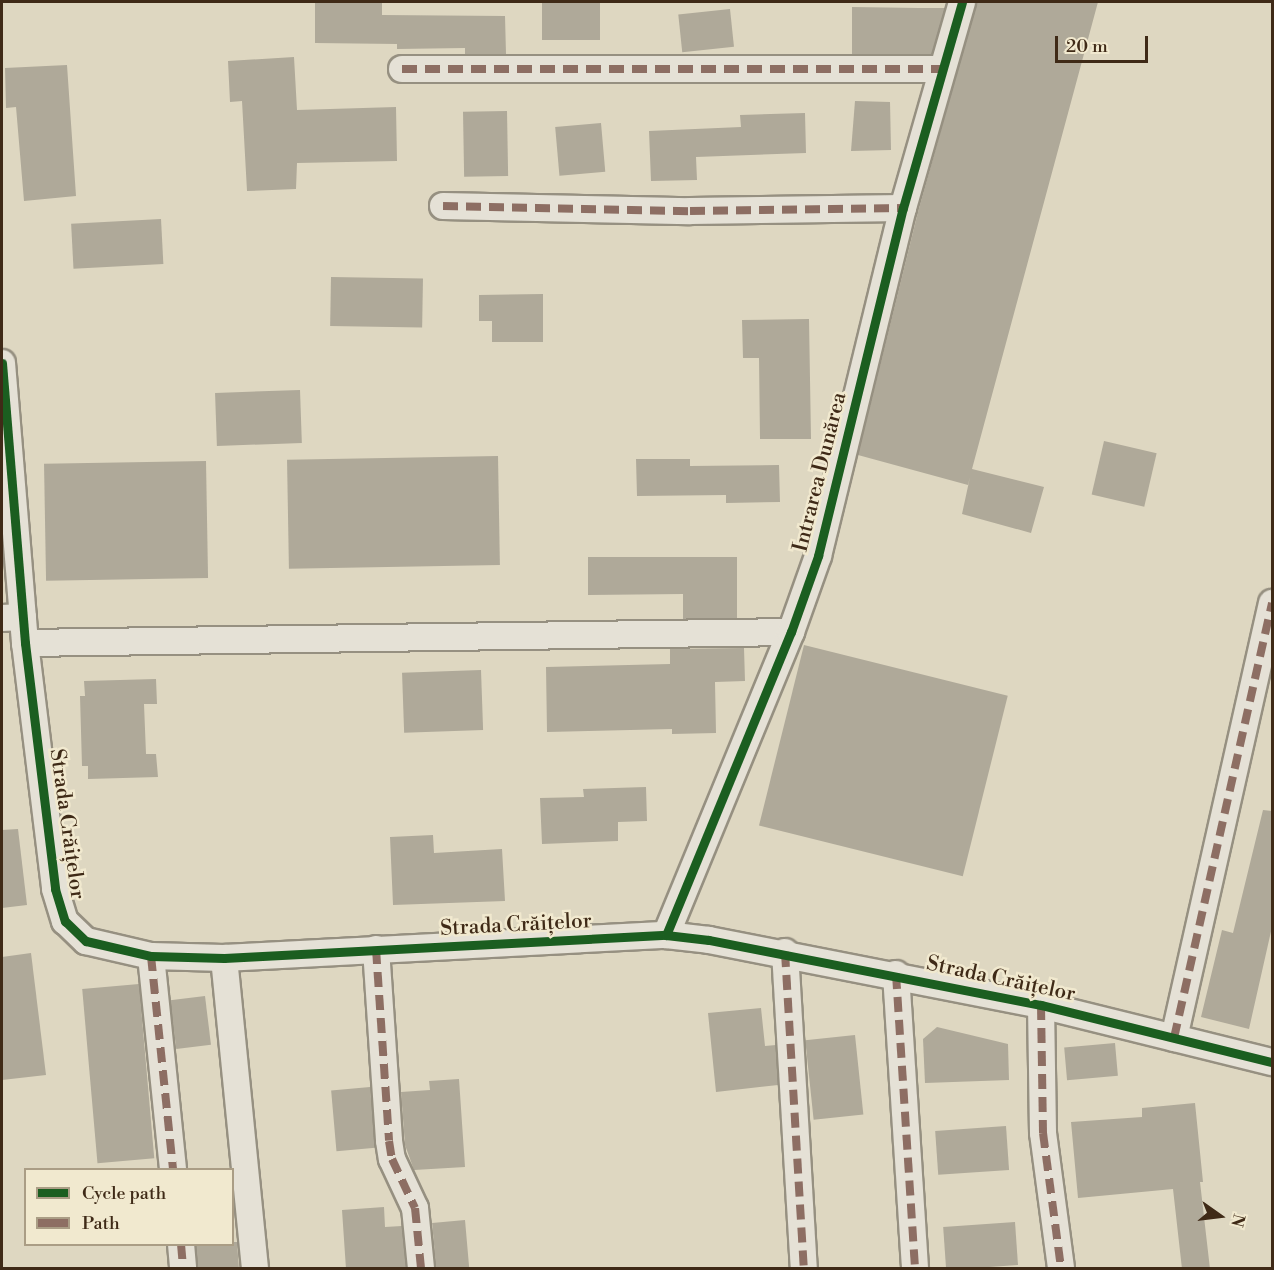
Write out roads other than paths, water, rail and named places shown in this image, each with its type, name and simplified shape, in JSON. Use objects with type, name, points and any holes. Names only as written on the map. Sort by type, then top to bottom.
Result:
[{"type":"street","name":"Intrarea Dunărea","points":[[666,935],[791,632],[818,556],[903,208],[962,2]]},
{"type":"street","points":[[402,69],[942,69]]},
{"type":"street","points":[[443,206],[690,211],[903,208]]},
{"type":"street","name":"Strada Crăițelor","points":[[2,363],[12,618],[25,643],[59,906],[65,921],[86,941],[151,956],[224,958],[666,935],[785,952],[896,974],[1041,1005],[1272,1062]]},
{"type":"street","points":[[1174,1038],[1272,603]]},
{"type":"street","points":[[25,643],[791,632]]},
{"type":"street","points":[[376,949],[389,1141],[392,1159],[415,1208],[421,1269]]},
{"type":"street","points":[[785,952],[804,1269]]},
{"type":"street","points":[[151,956],[173,1168]]},
{"type":"street","points":[[224,958],[255,1269]]},
{"type":"street","points":[[896,974],[915,1269]]},
{"type":"street","points":[[1041,1005],[1043,1133],[1060,1269]]},
{"type":"street","points":[[181,1246],[183,1269]]}]
